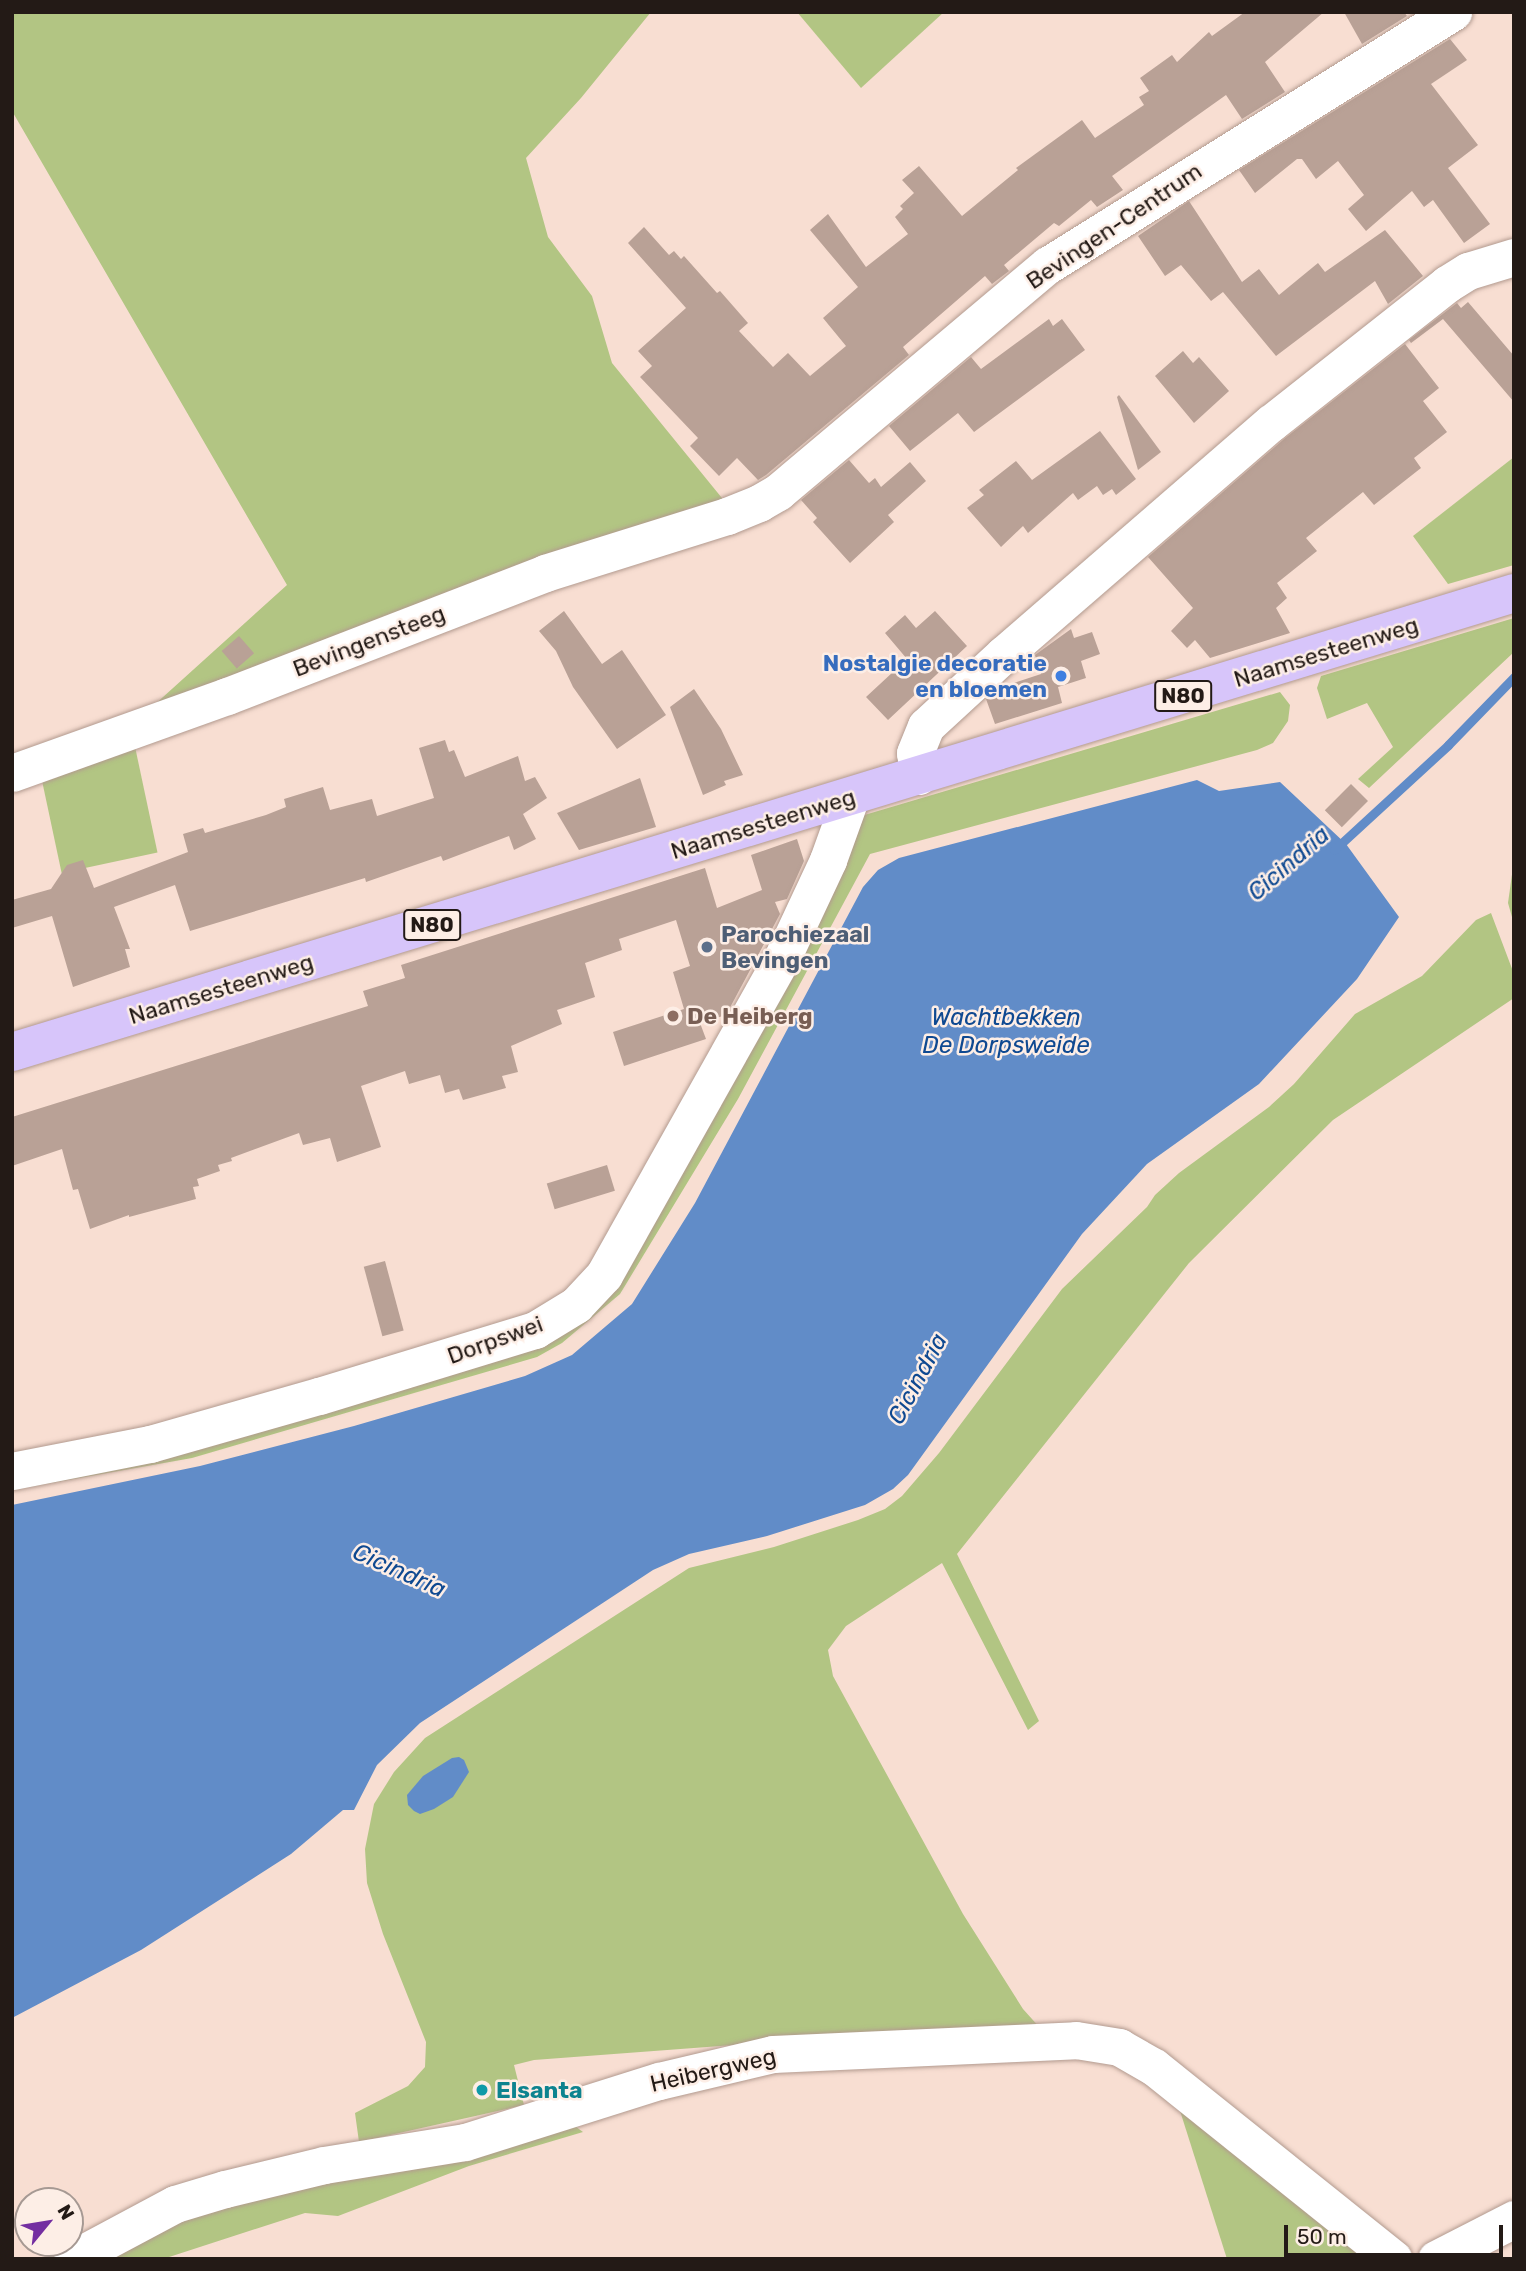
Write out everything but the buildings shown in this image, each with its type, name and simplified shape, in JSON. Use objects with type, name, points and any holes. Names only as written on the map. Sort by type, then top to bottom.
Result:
[{"type":"main road","name":"Naamsesteenweg","points":[[12,1052],[1514,593]]},
{"type":"street","name":"Bevingen-Centrum","points":[[727,516],[778,492],[1048,265],[1453,12]]},
{"type":"street","points":[[919,776],[915,753],[926,726],[1004,654],[1271,423],[1447,284],[1468,271],[1514,257]]},
{"type":"street","name":"Bevingensteeg","points":[[12,773],[227,696],[545,573],[727,516]]},
{"type":"street","name":"Dorpswei","points":[[12,1471],[150,1444],[319,1396],[534,1331],[576,1305],[604,1275],[785,952],[828,860],[851,796]]},
{"type":"street","name":"Heibergweg","points":[[72,2259],[176,2204],[225,2189],[324,2165],[465,2142],[659,2081],[773,2054],[1076,2040],[1119,2047],[1154,2067],[1394,2259]]},
{"type":"street","points":[[1436,2259],[1514,2219]]},
{"type":"green space","points":[[12,12],[651,12],[581,98],[526,158],[548,237],[592,296],[612,363],[726,503],[152,707],[287,585],[12,111]]},
{"type":"green space","points":[[797,12],[944,12],[861,88]]},
{"type":"green space","points":[[1514,457],[1514,565],[1448,584],[1413,536]]},
{"type":"green space","points":[[1514,618],[1514,652],[1369,788],[1358,779],[1393,747],[1367,703],[1327,719],[1317,688],[1321,676]]},
{"type":"green space","points":[[1280,692],[1290,705],[1288,721],[1273,743],[1257,750],[870,854],[738,1099],[620,1294],[562,1343],[537,1357],[192,1458],[12,1490],[12,1475],[566,1322],[861,816]]},
{"type":"green space","points":[[134,742],[157,853],[62,873],[38,762]]},
{"type":"green space","points":[[1514,860],[1514,924],[1508,903]]},
{"type":"green space","points":[[1491,913],[1514,974],[1514,998],[1333,1120],[1189,1263],[957,1554],[1039,1721],[1028,1730],[942,1563],[846,1626],[828,1650],[833,1676],[963,1914],[1023,2009],[1041,2029],[747,2044],[534,2060],[514,2065],[524,2105],[359,2142],[355,2113],[408,2086],[425,2067],[426,2042],[383,1934],[367,1883],[365,1849],[374,1804],[394,1772],[425,1738],[689,1568],[774,1547],[858,1520],[885,1509],[902,1496],[939,1453],[1062,1289],[1147,1207],[1155,1195],[1179,1173],[1269,1107],[1294,1084],[1355,1014],[1422,976],[1476,920]]},
{"type":"green space","points":[[1175,2095],[1376,2259],[1227,2259]]},
{"type":"green space","points":[[568,2121],[583,2132],[469,2166],[338,2216],[305,2213],[163,2259],[88,2259],[171,2214]]},
{"type":"water","name":"Wachtbekken De Dorpsweide","points":[[1197,780],[1219,791],[1280,782],[1346,844],[1399,917],[1357,979],[1259,1084],[1147,1164],[1082,1234],[908,1475],[893,1489],[865,1505],[767,1536],[689,1554],[653,1570],[420,1723],[377,1765],[354,1810],[343,1810],[291,1854],[141,1950],[12,2018],[12,1505],[200,1466],[354,1426],[525,1376],[572,1355],[632,1304],[695,1203],[863,887],[878,870],[899,858]]},
{"type":"water","points":[[459,1757],[464,1760],[469,1772],[453,1797],[434,1809],[420,1814],[414,1811],[408,1805],[407,1795],[423,1776],[452,1758]]},
{"type":"waterway","name":"Cicindria","points":[[1334,850],[1448,745],[1514,677]]},
{"type":"place","name":"Nostalgie decoratie en bloemen","points":[[1061,676]]},
{"type":"place","name":"Parochiezaal Bevingen","points":[[707,947]]},
{"type":"place","name":"De Heiberg","points":[[673,1016]]},
{"type":"place","name":"Elsanta","points":[[482,2090]]}]
